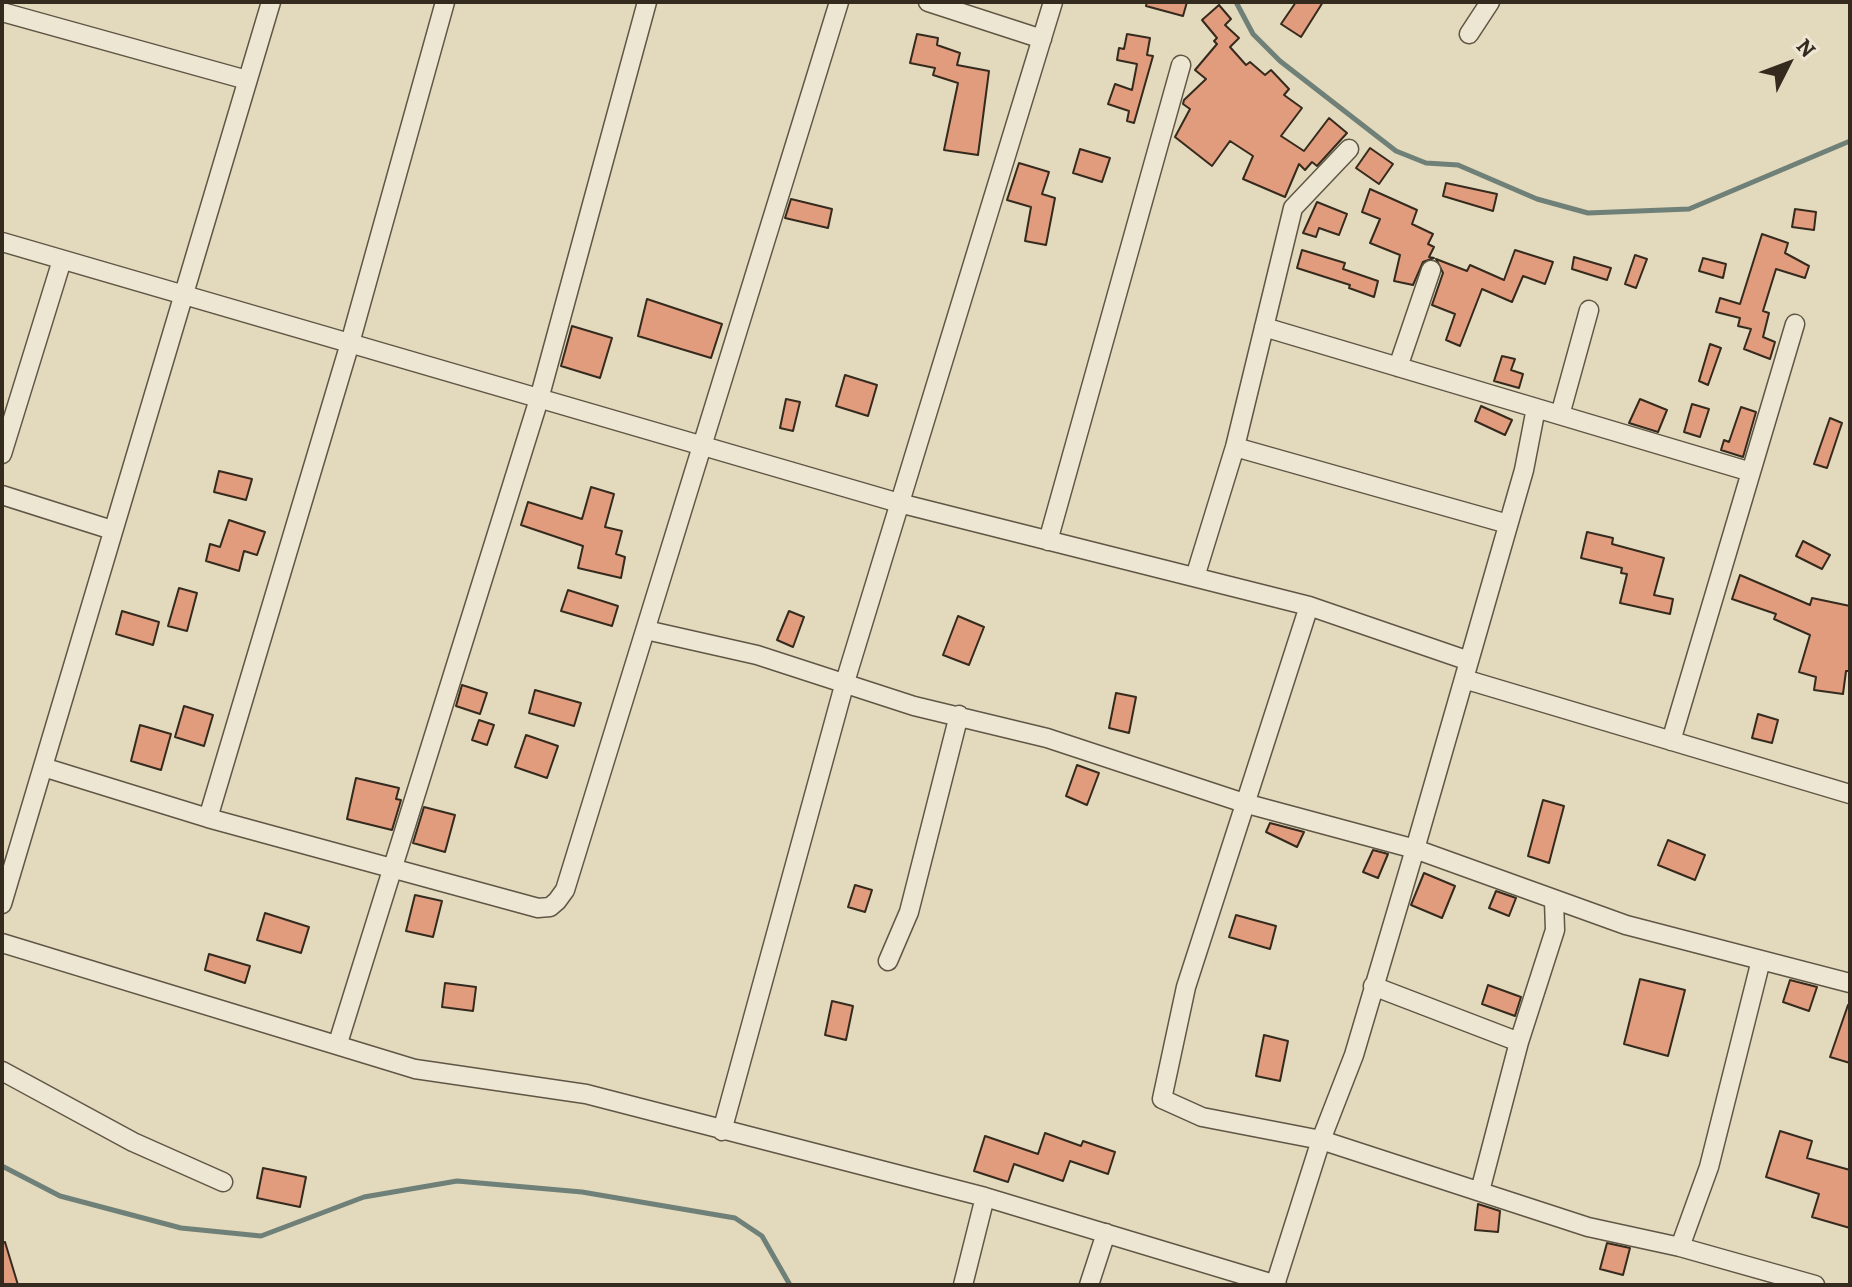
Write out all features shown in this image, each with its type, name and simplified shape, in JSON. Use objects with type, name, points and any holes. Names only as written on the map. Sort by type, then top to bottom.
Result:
[{"type":"street","points":[[34,21],[39,2]]},
{"type":"street","points":[[2,904],[271,2]]},
{"type":"street","points":[[208,818],[350,343],[445,2]]},
{"type":"street","points":[[338,1043],[539,399],[647,2]]},
{"type":"street","points":[[43,767],[208,818],[538,908],[550,907],[557,901],[565,890],[839,2]]},
{"type":"street","points":[[928,2],[1042,39]]},
{"type":"street","points":[[722,1131],[845,682],[1053,2]]},
{"type":"street","points":[[1469,34],[1490,2]]},
{"type":"street","points":[[2,12],[247,80]]},
{"type":"street","points":[[1048,541],[1181,65]]},
{"type":"street","points":[[1195,577],[1235,447],[1293,208],[1349,149]]},
{"type":"street","points":[[2,242],[899,503],[1309,606],[1467,670],[1671,741],[1850,794]]},
{"type":"street","points":[[2,454],[62,260]]},
{"type":"street","points":[[1398,367],[1431,270]]},
{"type":"street","points":[[1560,415],[1589,310]]},
{"type":"street","points":[[1671,741],[1795,324]]},
{"type":"street","points":[[1264,327],[1751,472]]},
{"type":"street","points":[[2,943],[415,1069],[586,1094],[985,1197],[1276,1285],[1321,1140],[1354,1055],[1524,470],[1536,408]]},
{"type":"street","points":[[1235,447],[1508,524]]},
{"type":"street","points":[[2,495],[112,530]]},
{"type":"street","points":[[1309,606],[1186,987],[1162,1099],[1202,1117],[1321,1140],[1588,1227],[1680,1247],[1815,1285]]},
{"type":"street","points":[[646,630],[757,655],[914,706],[1047,738],[1244,803],[1415,849],[1626,925],[1850,983]]},
{"type":"street","points":[[888,961],[909,912],[959,715]]},
{"type":"street","points":[[1480,1191],[1519,1042],[1555,930],[1554,901]]},
{"type":"street","points":[[1680,1247],[1713,1153],[1761,960]]},
{"type":"street","points":[[1373,986],[1519,1042]]},
{"type":"street","points":[[2,1071],[133,1142],[223,1182]]},
{"type":"street","points":[[963,1285],[985,1197]]},
{"type":"street","points":[[1089,1285],[1106,1233]]},
{"type":"building","points":[[1147,2],[1187,2],[1183,16],[1146,6]]},
{"type":"building","points":[[1296,2],[1323,2],[1301,37],[1281,24]]},
{"type":"building","points":[[1219,5],[1231,19],[1225,25],[1239,38],[1230,47],[1246,65],[1250,62],[1265,75],[1271,70],[1289,89],[1284,95],[1302,108],[1281,136],[1304,151],[1329,118],[1347,133],[1317,166],[1312,162],[1305,170],[1299,164],[1285,197],[1243,179],[1253,156],[1230,141],[1212,166],[1175,137],[1190,109],[1183,104],[1184,100],[1206,79],[1195,70],[1217,44],[1214,41],[1217,38],[1202,20]]},
{"type":"building","points":[[917,34],[938,38],[937,45],[960,53],[957,65],[989,71],[978,155],[944,150],[958,83],[933,75],[935,68],[910,63]]},
{"type":"building","points":[[1127,34],[1150,38],[1147,55],[1153,56],[1134,123],[1127,121],[1129,111],[1108,104],[1115,84],[1132,90],[1137,64],[1117,60],[1119,48],[1124,49]]},
{"type":"building","points":[[1370,148],[1393,164],[1379,184],[1356,168]]},
{"type":"building","points":[[1080,149],[1110,158],[1102,182],[1073,173]]},
{"type":"building","points":[[1019,163],[1049,172],[1042,194],[1055,198],[1046,245],[1025,241],[1031,207],[1007,200]]},
{"type":"building","points":[[1446,183],[1497,194],[1493,211],[1443,196]]},
{"type":"building","points":[[1370,189],[1417,210],[1412,224],[1433,234],[1428,244],[1434,247],[1429,257],[1434,258],[1423,262],[1413,285],[1394,281],[1400,255],[1370,243],[1380,219],[1362,212]]},
{"type":"building","points":[[791,199],[832,209],[828,228],[785,218]]},
{"type":"building","points":[[1317,202],[1347,214],[1339,235],[1319,228],[1316,237],[1303,233]]},
{"type":"building","points":[[1795,209],[1816,212],[1814,230],[1792,227]]},
{"type":"building","points":[[1762,234],[1788,243],[1785,253],[1809,266],[1805,278],[1776,269],[1763,311],[1769,313],[1763,337],[1775,342],[1770,359],[1744,349],[1751,329],[1738,326],[1740,318],[1716,312],[1720,298],[1740,304]]},
{"type":"building","points":[[1302,250],[1345,263],[1343,269],[1378,281],[1374,297],[1349,288],[1350,285],[1297,268]]},
{"type":"building","points":[[1515,250],[1553,262],[1545,284],[1523,276],[1512,302],[1482,289],[1460,346],[1446,340],[1455,314],[1432,305],[1443,273],[1436,259],[1467,271],[1470,265],[1504,280]]},
{"type":"building","points":[[1635,255],[1647,259],[1636,288],[1625,284]]},
{"type":"building","points":[[1574,257],[1611,268],[1607,280],[1572,269]]},
{"type":"building","points":[[1703,258],[1726,264],[1723,278],[1699,271]]},
{"type":"building","points":[[647,299],[722,324],[711,358],[638,336]]},
{"type":"building","points":[[572,326],[612,338],[600,378],[561,366]]},
{"type":"building","points":[[1710,344],[1721,348],[1708,385],[1699,381]]},
{"type":"building","points":[[1502,356],[1515,359],[1511,370],[1523,374],[1519,388],[1494,381]]},
{"type":"building","points":[[845,375],[877,385],[868,416],[836,406]]},
{"type":"building","points":[[786,399],[800,402],[793,431],[780,428]]},
{"type":"building","points":[[1640,399],[1667,410],[1658,432],[1629,423]]},
{"type":"building","points":[[1692,404],[1709,409],[1700,437],[1684,432]]},
{"type":"building","points":[[1481,406],[1512,420],[1505,435],[1475,421]]},
{"type":"building","points":[[1741,407],[1756,412],[1743,457],[1721,450],[1724,440],[1729,442]]},
{"type":"building","points":[[1830,418],[1842,423],[1827,468],[1814,464]]},
{"type":"building","points":[[219,471],[252,479],[246,500],[214,492]]},
{"type":"building","points":[[591,487],[614,494],[605,527],[622,531],[616,554],[625,557],[621,578],[578,568],[583,546],[521,525],[528,502],[582,519]]},
{"type":"building","points":[[229,520],[265,532],[257,555],[244,551],[239,571],[206,561],[210,544],[220,547]]},
{"type":"building","points":[[1587,532],[1613,538],[1612,544],[1664,558],[1654,595],[1673,599],[1670,614],[1620,603],[1627,574],[1621,573],[1622,568],[1581,558]]},
{"type":"building","points":[[1803,541],[1830,555],[1822,569],[1796,556]]},
{"type":"building","points":[[1740,575],[1810,605],[1812,598],[1850,606],[1850,671],[1846,671],[1843,694],[1814,690],[1816,677],[1799,672],[1810,635],[1774,619],[1776,614],[1732,599]]},
{"type":"building","points":[[179,588],[197,593],[187,631],[168,626]]},
{"type":"building","points":[[568,590],[618,606],[612,626],[561,611]]},
{"type":"building","points":[[122,611],[159,622],[153,645],[116,634]]},
{"type":"building","points":[[789,611],[804,617],[793,647],[777,640]]},
{"type":"building","points":[[958,616],[984,627],[969,665],[943,655]]},
{"type":"building","points":[[462,685],[487,693],[480,714],[456,706]]},
{"type":"building","points":[[535,690],[581,703],[574,726],[529,713]]},
{"type":"building","points":[[1116,693],[1136,697],[1129,733],[1109,728]]},
{"type":"building","points":[[184,706],[213,715],[204,746],[175,737]]},
{"type":"building","points":[[1758,714],[1778,720],[1772,743],[1752,738]]},
{"type":"building","points":[[479,720],[494,725],[487,745],[472,740]]},
{"type":"building","points":[[140,725],[171,734],[161,770],[131,761]]},
{"type":"building","points":[[526,735],[558,746],[547,778],[515,767]]},
{"type":"building","points":[[1077,765],[1099,773],[1087,805],[1066,796]]},
{"type":"building","points":[[356,778],[399,788],[396,799],[401,800],[392,830],[347,819]]},
{"type":"building","points":[[1543,800],[1564,806],[1549,863],[1528,856]]},
{"type":"building","points":[[424,807],[455,815],[445,852],[413,843]]},
{"type":"building","points":[[1270,823],[1304,832],[1297,847],[1266,832]]},
{"type":"building","points":[[1668,840],[1705,855],[1695,880],[1658,865]]},
{"type":"building","points":[[1373,850],[1388,854],[1378,878],[1363,872]]},
{"type":"building","points":[[1424,873],[1455,886],[1442,918],[1411,905]]},
{"type":"building","points":[[855,885],[872,890],[865,912],[848,907]]},
{"type":"building","points":[[1496,891],[1516,898],[1509,916],[1489,908]]},
{"type":"building","points":[[415,895],[442,901],[433,937],[406,931]]},
{"type":"building","points":[[265,913],[309,927],[301,953],[257,940]]},
{"type":"building","points":[[1236,915],[1276,926],[1270,949],[1229,937]]},
{"type":"building","points":[[209,954],[250,966],[245,983],[205,970]]},
{"type":"building","points":[[1640,979],[1685,990],[1668,1056],[1624,1044]]},
{"type":"building","points":[[1790,980],[1817,987],[1809,1011],[1783,1002]]},
{"type":"building","points":[[445,983],[476,987],[473,1011],[442,1007]]},
{"type":"building","points":[[1488,985],[1521,997],[1515,1016],[1482,1004]]},
{"type":"building","points":[[832,1001],[853,1006],[846,1040],[825,1035]]},
{"type":"building","points":[[1850,1005],[1850,1063],[1830,1057]]},
{"type":"building","points":[[1264,1035],[1288,1041],[1280,1081],[1256,1076]]},
{"type":"building","points":[[1780,1131],[1812,1141],[1807,1158],[1850,1170],[1850,1228],[1812,1217],[1819,1194],[1766,1177]]},
{"type":"building","points":[[1045,1133],[1081,1146],[1083,1141],[1115,1152],[1108,1174],[1070,1161],[1063,1181],[1014,1164],[1008,1182],[974,1171],[985,1136],[1038,1154]]},
{"type":"building","points":[[263,1168],[306,1177],[300,1207],[257,1198]]},
{"type":"building","points":[[1478,1204],[1500,1211],[1498,1232],[1475,1230]]},
{"type":"building","points":[[5,1242],[18,1285],[2,1285],[2,1243]]},
{"type":"building","points":[[1607,1243],[1630,1248],[1623,1275],[1600,1269]]},
{"type":"waterway","points":[[1236,2],[1253,34],[1280,61],[1396,151],[1426,163],[1458,165],[1537,199],[1588,213],[1689,209],[1850,141]]},
{"type":"waterway","points":[[2,1166],[60,1196],[181,1228],[261,1236],[364,1197],[457,1181],[582,1192],[735,1218],[762,1236],[790,1285]]}]
